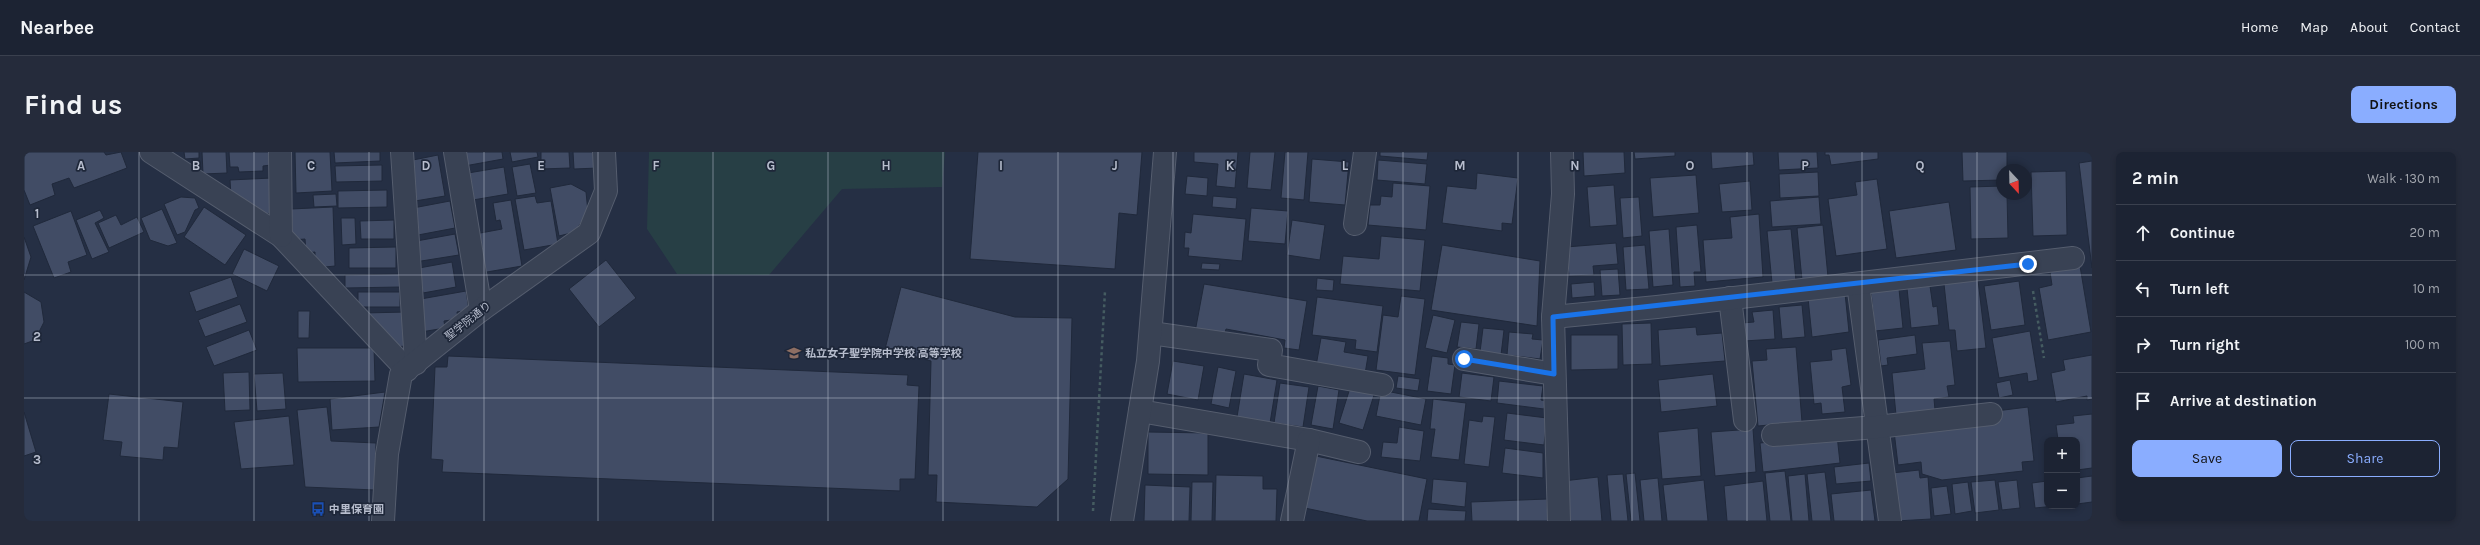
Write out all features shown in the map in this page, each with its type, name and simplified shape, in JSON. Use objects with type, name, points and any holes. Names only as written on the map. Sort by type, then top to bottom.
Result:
[{"type":"street","points":[[152,152],[169,158],[281,236],[411,366]]},
{"type":"street","points":[[280,152],[281,236]]},
{"type":"street","points":[[402,152],[411,366]]},
{"type":"street","points":[[455,152],[481,310]]},
{"type":"street","name":"聖学院通り","points":[[383,521],[387,454],[401,374],[481,310],[589,233],[606,191],[604,152]]},
{"type":"street","points":[[1122,521],[1151,333],[1165,152]]},
{"type":"street","points":[[1355,224],[1365,152]]},
{"type":"street","points":[[1559,521],[1553,317],[1563,194],[1562,152]]},
{"type":"street","points":[[1553,317],[1858,284],[2073,258]]},
{"type":"street","points":[[1858,284],[1890,521]]},
{"type":"street","points":[[1730,298],[1744,420]]},
{"type":"street","points":[[1151,333],[1271,350],[1269,365],[1382,385]]},
{"type":"street","points":[[1464,359],[1554,374]]},
{"type":"street","points":[[1140,411],[1309,440],[1359,452]]},
{"type":"street","points":[[1772,435],[1877,427],[1991,414]]},
{"type":"street","points":[[1292,521],[1309,440]]},
{"type":"path","points":[[2028,264],[2044,358]]},
{"type":"path","points":[[1093,514],[1104,291]]},
{"type":"green space","points":[[649,152],[945,152],[942,187],[842,189],[769,275],[677,274],[647,229]]},
{"type":"building","points":[[24,152],[104,152],[106,155],[121,152],[127,168],[74,188],[69,178],[52,184],[55,195],[30,205],[24,190]]},
{"type":"building","points":[[184,152],[199,152],[199,158],[185,159]]},
{"type":"building","points":[[202,152],[226,152],[227,173],[203,174]]},
{"type":"building","points":[[229,152],[270,152],[271,165],[263,166],[263,171],[239,172],[238,167],[230,167]]},
{"type":"building","points":[[295,152],[330,152],[332,191],[296,193]]},
{"type":"building","points":[[334,152],[380,152],[380,161],[335,163]]},
{"type":"building","points":[[457,152],[502,152],[503,159],[459,167]]},
{"type":"building","points":[[510,152],[537,152],[538,157],[512,162]]},
{"type":"building","points":[[541,152],[569,152],[570,168],[541,169]]},
{"type":"building","points":[[573,152],[598,152],[598,168],[574,169]]},
{"type":"building","points":[[978,152],[1142,152],[1137,215],[1119,213],[1115,269],[970,259]]},
{"type":"building","points":[[1194,152],[1238,152],[1235,188],[1216,186],[1218,164],[1194,162]]},
{"type":"building","points":[[1250,152],[1275,152],[1271,190],[1247,188]]},
{"type":"building","points":[[1285,152],[1308,152],[1304,200],[1281,198]]},
{"type":"building","points":[[1380,152],[1428,152],[1427,160],[1380,156]]},
{"type":"building","points":[[1583,152],[1624,152],[1625,173],[1584,176]]},
{"type":"building","points":[[1634,152],[1675,152],[1675,156],[1635,159]]},
{"type":"building","points":[[1711,152],[1753,152],[1754,165],[1712,169]]},
{"type":"building","points":[[1778,152],[1817,152],[1818,168],[1779,170]]},
{"type":"building","points":[[1825,152],[1878,152],[1878,159],[1831,165],[1829,155],[1825,155]]},
{"type":"building","points":[[1962,152],[2007,152],[2007,164],[1996,164],[1996,180],[1963,181]]},
{"type":"building","points":[[438,155],[445,196],[415,201],[408,161]]},
{"type":"building","points":[[1312,159],[1349,162],[1345,205],[1309,202]]},
{"type":"building","points":[[1378,160],[1427,164],[1425,184],[1377,180]]},
{"type":"building","points":[[2092,161],[2092,268],[2079,163]]},
{"type":"building","points":[[530,164],[536,193],[517,196],[512,167]]},
{"type":"building","points":[[382,165],[382,181],[336,182],[335,166]]},
{"type":"building","points":[[504,167],[508,194],[467,201],[462,174]]},
{"type":"building","points":[[2066,171],[2067,235],[2033,236],[2032,172]]},
{"type":"building","points":[[1818,172],[1819,196],[1780,198],[1779,174]]},
{"type":"building","points":[[1477,173],[1518,178],[1512,224],[1502,223],[1502,231],[1442,223],[1447,186],[1476,189]]},
{"type":"building","points":[[1696,175],[1699,213],[1653,217],[1650,178]]},
{"type":"building","points":[[1187,176],[1208,178],[1207,196],[1185,194]]},
{"type":"building","points":[[272,178],[274,213],[257,215],[231,196],[230,180]]},
{"type":"building","points":[[1877,179],[1887,249],[1836,256],[1828,199],[1857,195],[1855,182]]},
{"type":"building","points":[[1750,181],[1752,210],[1722,212],[1719,184]]},
{"type":"building","points":[[1393,183],[1430,186],[1426,230],[1368,225],[1370,205],[1380,205],[1381,196],[1392,197]]},
{"type":"building","points":[[571,184],[586,192],[588,212],[575,232],[559,236],[550,188]]},
{"type":"building","points":[[1614,185],[1617,225],[1590,227],[1587,187]]},
{"type":"building","points":[[1996,186],[1996,200],[2007,200],[2008,238],[1971,239],[1970,187]]},
{"type":"building","points":[[387,190],[387,207],[338,208],[338,191]]},
{"type":"building","points":[[336,194],[337,206],[314,207],[313,195]]},
{"type":"building","points":[[535,196],[537,203],[551,201],[558,244],[524,250],[515,199]]},
{"type":"building","points":[[1213,196],[1237,198],[1236,209],[1212,207]]},
{"type":"building","points":[[181,197],[195,198],[199,208],[195,210],[185,232],[177,235],[164,204]]},
{"type":"building","points":[[1639,197],[1642,236],[1623,238],[1620,198]]},
{"type":"building","points":[[1819,197],[1821,224],[1772,227],[1770,201]]},
{"type":"building","points":[[511,200],[522,266],[481,273],[475,234],[502,229],[500,220],[496,221],[493,203]]},
{"type":"building","points":[[450,201],[455,228],[418,235],[413,208]]},
{"type":"building","points":[[1949,202],[1956,250],[1896,258],[1889,211]]},
{"type":"building","points":[[204,207],[246,235],[225,265],[184,237]]},
{"type":"building","points":[[333,207],[335,266],[315,268],[315,252],[306,253],[305,239],[293,240],[291,209]]},
{"type":"building","points":[[1251,208],[1288,211],[1285,244],[1248,241]]},
{"type":"building","points":[[162,209],[177,243],[168,246],[150,240],[141,218]]},
{"type":"building","points":[[100,210],[104,218],[95,223],[109,252],[92,259],[76,220]]},
{"type":"building","points":[[71,211],[87,255],[68,262],[71,272],[54,278],[33,226]]},
{"type":"building","points":[[1193,214],[1246,219],[1242,261],[1188,256],[1189,248],[1184,248],[1185,232],[1191,233]]},
{"type":"building","points":[[1759,214],[1763,277],[1706,282],[1703,240],[1732,238],[1730,217]]},
{"type":"building","points":[[116,215],[121,225],[137,217],[144,232],[109,248],[98,223]]},
{"type":"building","points":[[341,218],[355,218],[356,244],[342,245]]},
{"type":"building","points":[[394,220],[394,239],[361,239],[360,221]]},
{"type":"building","points":[[1292,220],[1325,225],[1320,260],[1287,255]]},
{"type":"building","points":[[1697,225],[1701,272],[1694,272],[1695,286],[1680,287],[1676,227]]},
{"type":"building","points":[[1823,225],[1828,277],[1802,280],[1797,228]]},
{"type":"building","points":[[1669,229],[1673,285],[1653,287],[1649,231]]},
{"type":"building","points":[[1791,229],[1796,281],[1772,283],[1767,231]]},
{"type":"building","points":[[455,234],[459,255],[415,262],[411,242]]},
{"type":"building","points":[[1381,236],[1425,240],[1420,291],[1340,284],[1343,256],[1379,259]]},
{"type":"building","points":[[24,237],[31,257],[24,280]]},
{"type":"building","points":[[1616,243],[1618,264],[1593,266],[1594,275],[1569,276],[1566,247]]},
{"type":"building","points":[[1442,245],[1540,261],[1537,326],[1431,310]]},
{"type":"building","points":[[1645,245],[1649,289],[1626,290],[1623,247]]},
{"type":"building","points":[[396,247],[396,268],[349,268],[349,248]]},
{"type":"building","points":[[244,249],[279,266],[267,291],[232,274]]},
{"type":"building","points":[[606,260],[636,298],[599,327],[569,289]]},
{"type":"building","points":[[452,262],[456,287],[423,293],[419,268]]},
{"type":"building","points":[[1202,263],[1220,264],[1219,270],[1201,269]]},
{"type":"building","points":[[2080,266],[2091,332],[2048,340],[2039,288],[2052,285],[2050,272]]},
{"type":"building","points":[[1618,269],[1620,295],[1602,296],[1600,270]]},
{"type":"building","points":[[400,274],[400,287],[345,288],[345,275]]},
{"type":"building","points":[[231,277],[238,297],[196,312],[189,292]]},
{"type":"building","points":[[1317,278],[1334,280],[1333,291],[1316,290]]},
{"type":"building","points":[[1978,280],[1986,348],[1957,351],[1955,330],[1949,330],[1944,284]]},
{"type":"building","points":[[2019,281],[2025,325],[1991,330],[1984,286]]},
{"type":"building","points":[[1594,282],[1595,296],[1572,298],[1571,284]]},
{"type":"building","points":[[1204,284],[1307,301],[1299,350],[1284,348],[1285,340],[1226,329],[1224,337],[1195,332]]},
{"type":"building","points":[[1930,286],[1933,307],[1937,306],[1939,325],[1911,328],[1907,288]]},
{"type":"building","points":[[901,287],[1015,317],[1072,318],[1068,479],[1037,507],[936,502],[937,475],[928,475],[931,361],[885,349]]},
{"type":"building","points":[[1899,289],[1903,328],[1875,331],[1871,292]]},
{"type":"building","points":[[466,291],[469,310],[457,312],[458,319],[444,321],[445,328],[421,332],[415,300]]},
{"type":"building","points":[[24,292],[41,302],[44,322],[35,340],[24,344]]},
{"type":"building","points":[[358,292],[400,292],[400,307],[358,307]]},
{"type":"building","points":[[1845,293],[1849,332],[1812,337],[1808,298]]},
{"type":"building","points":[[1401,296],[1425,299],[1415,375],[1376,370],[1383,315],[1398,317]]},
{"type":"building","points":[[1317,297],[1383,306],[1377,352],[1355,349],[1356,340],[1312,335]]},
{"type":"building","points":[[240,304],[247,322],[205,337],[198,320]]},
{"type":"building","points":[[1802,305],[1805,337],[1782,339],[1779,307]]},
{"type":"building","points":[[1773,310],[1775,339],[1744,341],[1742,323],[1754,322],[1752,312]]},
{"type":"building","points":[[298,311],[310,311],[309,338],[298,338]]},
{"type":"building","points":[[407,312],[407,346],[391,347],[363,313]]},
{"type":"building","points":[[1433,315],[1455,320],[1447,353],[1425,348]]},
{"type":"building","points":[[1461,322],[1479,324],[1476,349],[1457,347]]},
{"type":"building","points":[[1651,323],[1652,364],[1623,365],[1622,324]]},
{"type":"building","points":[[1696,327],[1697,335],[1722,333],[1725,361],[1660,366],[1658,330]]},
{"type":"building","points":[[1483,328],[1504,330],[1501,355],[1480,352]]},
{"type":"building","points":[[249,330],[257,350],[214,366],[206,347]]},
{"type":"building","points":[[2030,331],[2038,380],[2028,382],[2027,373],[1999,378],[1992,338]]},
{"type":"building","points":[[1509,332],[1533,334],[1532,339],[1543,340],[1540,359],[1507,355]]},
{"type":"building","points":[[1571,335],[1618,335],[1618,369],[1571,370]]},
{"type":"building","points":[[1915,335],[1917,354],[1887,358],[1888,365],[1881,366],[1878,340]]},
{"type":"building","points":[[1321,338],[1346,342],[1344,352],[1368,356],[1365,374],[1316,366]]},
{"type":"building","points":[[1950,341],[1955,385],[1947,386],[1949,397],[1934,399],[1935,410],[1896,415],[1892,373],[1925,369],[1922,343]]},
{"type":"building","points":[[1796,347],[1802,422],[1758,426],[1752,361],[1767,360],[1766,349]]},
{"type":"building","points":[[297,348],[374,348],[375,381],[298,382]]},
{"type":"building","points":[[1846,348],[1851,385],[1842,387],[1845,412],[1822,414],[1821,403],[1814,404],[1810,362],[1832,360],[1831,350]]},
{"type":"building","points":[[2092,355],[2092,399],[2087,400],[2087,396],[2056,402],[2051,373],[2065,370],[2063,360]]},
{"type":"building","points":[[448,356],[908,375],[907,385],[919,386],[915,479],[900,479],[900,491],[442,472],[443,460],[431,459],[435,367],[447,367]]},
{"type":"building","points":[[1432,356],[1448,358],[1448,364],[1455,365],[1451,394],[1427,391]]},
{"type":"building","points":[[1173,361],[1204,366],[1198,400],[1167,394]]},
{"type":"building","points":[[1218,367],[1236,371],[1229,408],[1211,404]]},
{"type":"building","points":[[249,372],[250,410],[225,411],[223,373]]},
{"type":"building","points":[[283,373],[286,409],[257,411],[254,374]]},
{"type":"building","points":[[1462,373],[1494,377],[1491,401],[1459,397]]},
{"type":"building","points":[[1244,374],[1277,380],[1270,423],[1237,417]]},
{"type":"building","points":[[1713,374],[1717,406],[1661,412],[1658,380]]},
{"type":"building","points":[[1398,376],[1420,379],[1418,391],[1396,388]]},
{"type":"building","points":[[2010,380],[2013,395],[1999,398],[1996,383]]},
{"type":"building","points":[[1499,381],[1543,386],[1541,400],[1546,401],[1544,409],[1497,403]]},
{"type":"building","points":[[1280,383],[1309,387],[1303,427],[1274,423]]},
{"type":"building","points":[[1318,386],[1339,390],[1333,429],[1311,425]]},
{"type":"building","points":[[1350,388],[1374,395],[1363,430],[1339,423]]},
{"type":"building","points":[[1381,390],[1426,399],[1421,425],[1376,416]]},
{"type":"building","points":[[385,392],[379,427],[332,430],[330,399]]},
{"type":"building","points":[[109,394],[183,402],[178,448],[164,447],[163,460],[120,456],[122,442],[103,440]]},
{"type":"building","points":[[1433,399],[1466,403],[1459,460],[1431,457],[1435,429],[1430,429]]},
{"type":"building","points":[[327,407],[331,441],[376,443],[375,490],[305,487],[297,410]]},
{"type":"building","points":[[2028,407],[2034,461],[2022,462],[2023,471],[1942,480],[1922,474],[1921,462],[1898,465],[1894,431],[1996,411]]},
{"type":"building","points":[[24,412],[36,452],[24,456]]},
{"type":"building","points":[[1507,413],[1547,418],[1544,445],[1504,440]]},
{"type":"building","points":[[2092,414],[2092,468],[2080,470],[2080,437],[2058,437],[2056,425],[2074,423],[2073,416]]},
{"type":"building","points":[[289,416],[294,465],[241,469],[234,422]]},
{"type":"building","points":[[1483,416],[1495,417],[1489,467],[1464,464],[1469,420],[1482,422]]},
{"type":"building","points":[[1399,427],[1424,431],[1420,461],[1381,457],[1383,442],[1397,443]]},
{"type":"building","points":[[1698,428],[1701,476],[1662,479],[1658,432]]},
{"type":"building","points":[[1753,429],[1756,472],[1715,476],[1711,432]]},
{"type":"building","points":[[1148,432],[1208,433],[1208,475],[1148,474]]},
{"type":"building","points":[[1837,435],[1840,463],[1763,472],[1760,443]]},
{"type":"building","points":[[1505,448],[1543,453],[1543,478],[1502,473]]},
{"type":"building","points":[[1311,455],[1427,479],[1419,521],[1367,521],[1300,507]]},
{"type":"building","points":[[1869,463],[1871,481],[1836,484],[1834,467]]},
{"type":"building","points":[[1919,470],[1920,478],[1928,477],[1931,519],[1896,521],[1892,473]]},
{"type":"building","points":[[1785,471],[1791,521],[1770,521],[1765,473]]},
{"type":"building","points":[[1825,472],[1831,521],[1812,521],[1807,474]]},
{"type":"building","points":[[1635,473],[1640,521],[1631,521],[1626,474]]},
{"type":"building","points":[[1623,474],[1628,521],[1611,521],[1607,475]]},
{"type":"building","points":[[1805,474],[1809,521],[1792,521],[1788,476]]},
{"type":"building","points":[[1216,475],[1263,476],[1263,489],[1277,489],[1276,521],[1215,521]]},
{"type":"building","points":[[2092,476],[2092,502],[2080,504],[2080,478]]},
{"type":"building","points":[[1598,477],[1602,521],[1568,521],[1563,481]]},
{"type":"building","points":[[1658,478],[1662,521],[1644,521],[1640,480]]},
{"type":"building","points":[[1433,479],[1467,482],[1465,507],[1431,503]]},
{"type":"building","points":[[1704,480],[1708,521],[1667,521],[1663,485]]},
{"type":"building","points":[[1995,480],[1999,510],[1975,513],[1971,482]]},
{"type":"building","points":[[2017,480],[2020,508],[2002,510],[1998,482]]},
{"type":"building","points":[[1763,481],[1767,521],[1727,521],[1724,486]]},
{"type":"building","points":[[2044,481],[2044,507],[2035,508],[2032,483]]},
{"type":"building","points":[[1192,482],[1213,482],[1212,521],[1191,521]]},
{"type":"building","points":[[1968,482],[1972,511],[1955,514],[1952,484]]},
{"type":"building","points":[[1145,485],[1190,487],[1189,521],[1144,521]]},
{"type":"building","points":[[1947,486],[1951,514],[1934,516],[1931,488]]},
{"type":"building","points":[[1871,490],[1875,521],[1834,521],[1831,494]]},
{"type":"building","points":[[1547,499],[1548,521],[1472,521],[1471,502]]},
{"type":"building","points":[[1428,509],[1466,511],[1465,521],[1427,521]]},
{"type":"place","name":"私立女子聖学院中学校 高等学校","points":[[794,353]]},
{"type":"place","name":"中里保育園","points":[[318,509]]},
{"type":"route","points":[[1464,359],[1554,374],[1553,317],[1657,307],[2028,264]]}]
